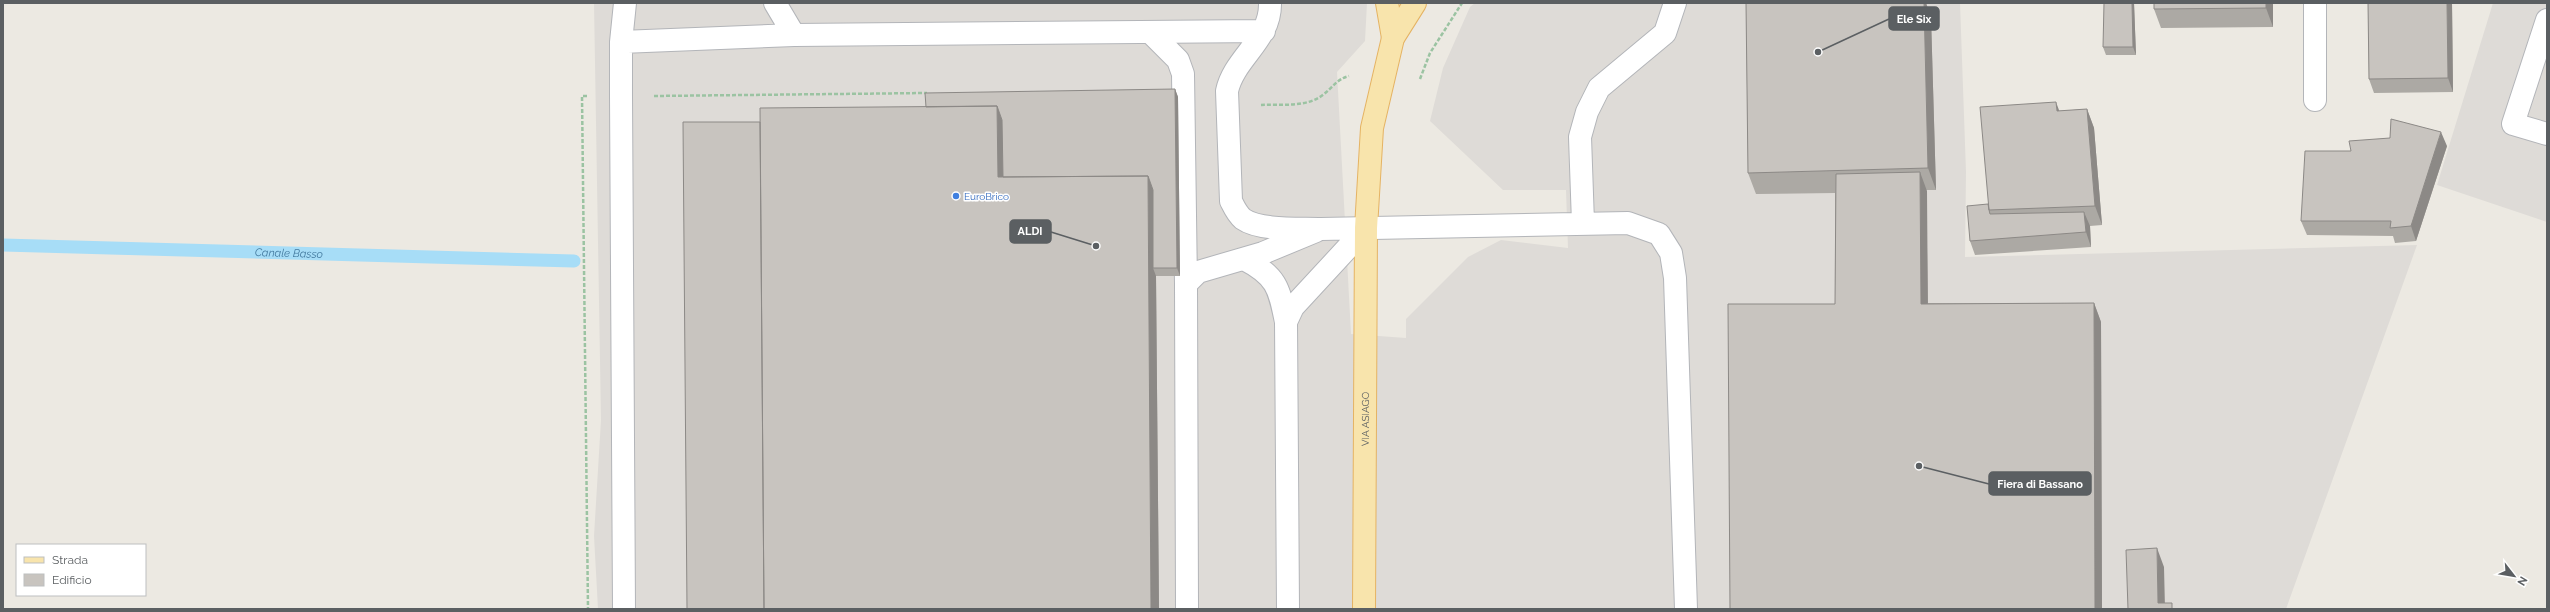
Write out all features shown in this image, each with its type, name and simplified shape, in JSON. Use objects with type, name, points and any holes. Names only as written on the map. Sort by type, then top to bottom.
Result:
[{"type":"main road","points":[[1387,3],[1393,38]]},
{"type":"main road","points":[[1393,38],[1416,3]]},
{"type":"main road","name":"VIA ASIAGO","points":[[1364,609],[1366,228],[1372,128],[1393,38]]},
{"type":"lane","points":[[624,609],[622,42],[625,3]]},
{"type":"lane","points":[[775,3],[794,35]]},
{"type":"lane","points":[[1270,3],[1264,31],[1230,78],[1227,91],[1231,200],[1236,212],[1244,219],[1255,224],[1321,229],[1583,222],[1628,223],[1645,227],[1659,234],[1671,253],[1675,278],[1686,609]]},
{"type":"lane","points":[[1583,222],[1580,137],[1587,112],[1599,88],[1665,33],[1675,3]]},
{"type":"lane","points":[[2315,3],[2315,100]]},
{"type":"lane","points":[[2547,20],[2513,124],[2547,134]]},
{"type":"lane","points":[[622,42],[794,35],[1264,31]]},
{"type":"lane","points":[[1150,32],[1178,60],[1183,74],[1186,284],[1187,609]]},
{"type":"lane","points":[[1286,322],[1292,307],[1366,228]]},
{"type":"lane","points":[[1186,284],[1198,272],[1244,259],[1321,229]]},
{"type":"lane","points":[[1244,259],[1261,268],[1272,279],[1281,295],[1286,322],[1288,609]]},
{"type":"path","points":[[1419,83],[1430,53],[1462,3]]},
{"type":"path","points":[[1253,105],[1306,104],[1324,94],[1336,81],[1355,74]]},
{"type":"path","points":[[646,96],[931,93]]},
{"type":"path","points":[[588,609],[582,96],[589,96]]},
{"type":"shaded area","points":[[594,3],[1367,3],[1365,41],[1337,72],[1351,334],[1406,338],[1406,319],[1468,257],[1501,240],[1568,248],[1566,190],[1503,190],[1430,121],[1443,68],[1470,7],[1475,3],[1960,3],[1966,172],[1965,257],[2417,245],[2286,609],[598,609],[594,536],[601,420]]},
{"type":"shaded area","points":[[2493,3],[2547,3],[2547,222],[2437,185]]},
{"type":"building","points":[[1746,3],[1924,3],[1928,168],[1748,173]]},
{"type":"building","points":[[2104,3],[2132,3],[2133,47],[2103,47]]},
{"type":"building","points":[[2154,3],[2266,3],[2266,8],[2154,9]]},
{"type":"building","points":[[2368,3],[2447,3],[2448,78],[2369,79]]},
{"type":"building","points":[[1175,89],[1177,268],[1153,268],[1153,190],[1148,176],[1003,177],[1002,120],[997,106],[926,107],[925,93]]},
{"type":"building","points":[[2056,102],[2057,111],[2087,109],[2095,206],[1989,210],[1980,107]]},
{"type":"building","points":[[997,106],[998,177],[1148,176],[1151,609],[764,609],[760,108]]},
{"type":"building","points":[[2391,119],[2441,132],[2411,226],[2390,228],[2391,221],[2301,221],[2305,151],[2351,151],[2349,141],[2390,138]]},
{"type":"building","points":[[683,122],[760,122],[764,609],[687,609]]},
{"type":"building","points":[[1920,172],[1921,304],[2094,303],[2095,609],[1730,609],[1728,304],[1835,304],[1836,174]]},
{"type":"building","points":[[1988,204],[1990,214],[2084,212],[2086,232],[1970,241],[1967,206]]},
{"type":"building","points":[[2157,548],[2158,603],[2172,603],[2172,609],[2128,609],[2126,550]]},
{"type":"waterway","name":"Canale Basso","points":[[3,245],[574,261]]},
{"type":"place","name":"Ele Six","points":[[1818,52]]},
{"type":"place","name":"EuroBrico","points":[[956,196]]},
{"type":"place","name":"ALDI","points":[[1096,246]]},
{"type":"place","name":"Fiera di Bassano","points":[[1919,466]]}]
